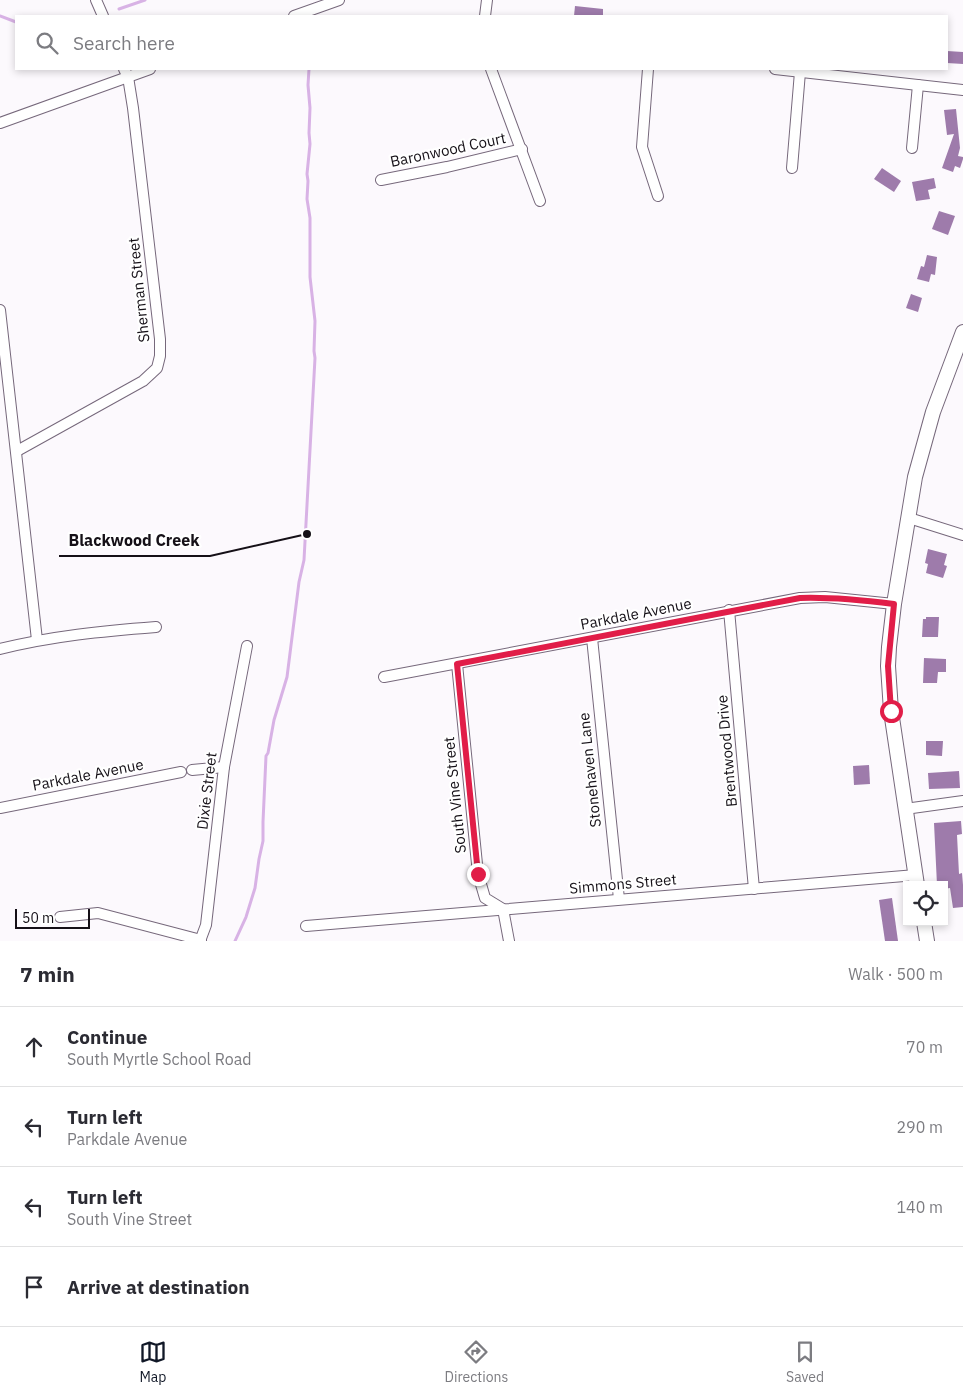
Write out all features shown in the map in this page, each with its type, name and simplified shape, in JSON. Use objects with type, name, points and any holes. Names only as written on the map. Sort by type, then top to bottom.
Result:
[{"type":"main road","points":[[916,880],[895,745],[890,695],[889,647],[894,604],[916,477],[933,412],[963,332]]},
{"type":"main road","points":[[925,926],[927,941]]},
{"type":"street","points":[[96,0],[103,15]]},
{"type":"street","points":[[296,15],[339,0]]},
{"type":"street","points":[[485,15],[487,0]]},
{"type":"street","points":[[0,123],[126,73],[144,70]]},
{"type":"street","points":[[491,70],[540,201]]},
{"type":"street","points":[[648,70],[642,147],[658,196]]},
{"type":"street","points":[[783,70],[963,90]]},
{"type":"street","points":[[792,168],[800,72]]},
{"type":"street","name":"Sherman Street","points":[[16,451],[143,381],[157,368],[160,356],[157,305],[133,108],[126,73]]},
{"type":"street","points":[[912,148],[918,84]]},
{"type":"street","name":"Baronwood Court","points":[[381,180],[522,149]]},
{"type":"street","points":[[0,310],[37,640]]},
{"type":"street","points":[[909,518],[963,535]]},
{"type":"street","name":"Parkdale Avenue","points":[[384,677],[800,598],[825,597],[894,604]]},
{"type":"street","name":"Brentwood Drive","points":[[729,610],[754,889]]},
{"type":"street","points":[[0,649],[37,640],[98,631],[156,627]]},
{"type":"street","name":"Stonehaven Lane","points":[[592,638],[618,899]]},
{"type":"street","name":"Dixie Street","points":[[200,940],[206,924],[224,767],[247,646]]},
{"type":"street","name":"South Vine Street","points":[[457,664],[478,874],[485,898],[503,909]]},
{"type":"street","points":[[192,770],[224,767]]},
{"type":"street","name":"Parkdale Avenue","points":[[0,808],[36,799],[181,772]]},
{"type":"street","points":[[905,809],[963,801]]},
{"type":"street","name":"Simmons Street","points":[[306,926],[618,899],[916,880]]},
{"type":"street","points":[[503,909],[509,941]]},
{"type":"street","points":[[60,916],[98,912],[200,940]]},
{"type":"building","points":[[575,6],[603,9],[603,15],[574,15]]},
{"type":"building","points":[[948,51],[963,52],[963,64],[948,63]]},
{"type":"building","points":[[956,109],[960,148],[958,156],[963,157],[963,159],[960,168],[955,166],[953,172],[942,168],[954,134],[947,135],[944,110]]},
{"type":"building","points":[[882,168],[901,181],[894,192],[874,179]]},
{"type":"building","points":[[934,178],[936,188],[928,190],[930,199],[916,201],[912,182]]},
{"type":"building","points":[[939,211],[955,216],[948,235],[932,229]]},
{"type":"building","points":[[927,255],[937,257],[935,275],[931,274],[929,282],[917,279],[921,266],[924,267]]},
{"type":"building","points":[[911,294],[922,298],[918,312],[906,308]]},
{"type":"building","points":[[928,549],[947,554],[944,565],[947,566],[943,578],[926,573],[928,564],[925,563]]},
{"type":"building","points":[[926,617],[939,617],[938,637],[922,637],[923,619],[926,619]]},
{"type":"building","points":[[924,658],[946,659],[946,672],[938,672],[937,683],[923,683]]},
{"type":"building","points":[[926,741],[943,741],[942,756],[926,755]]},
{"type":"building","points":[[869,765],[870,784],[854,785],[853,766]]},
{"type":"building","points":[[959,771],[960,788],[929,789],[928,773]]},
{"type":"building","points":[[961,821],[962,834],[957,835],[959,874],[962,873],[963,885],[963,907],[953,908],[948,881],[937,881],[934,823]]},
{"type":"building","points":[[892,898],[898,941],[885,941],[879,900]]},
{"type":"waterway","points":[[119,9],[145,0]]},
{"type":"waterway","points":[[0,16],[15,22]]},
{"type":"waterway","points":[[235,941],[246,917],[255,888],[263,841],[266,756],[274,720],[287,677],[299,582],[304,560],[315,358],[315,321],[310,277],[310,218],[307,199],[310,144],[309,70]]},
{"type":"place","name":"Blackwood Creek","points":[[307,534]]},
{"type":"route","points":[[478,874],[457,664],[729,610],[800,598],[848,598],[894,604],[888,666],[891,711]]}]
